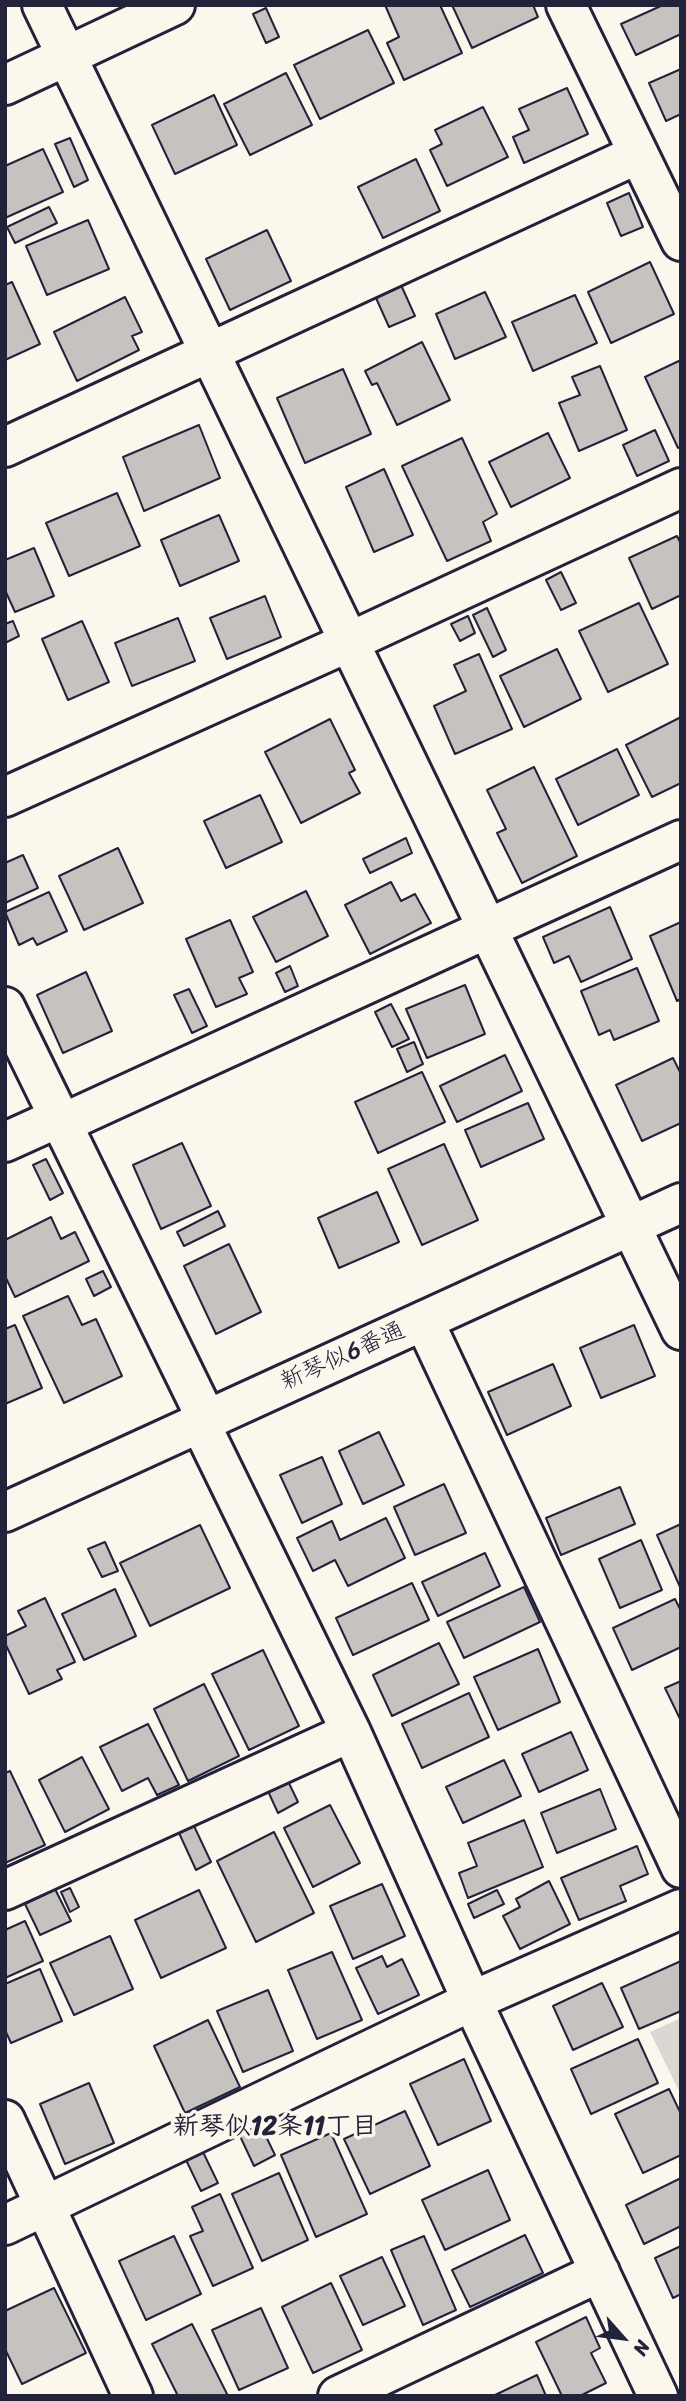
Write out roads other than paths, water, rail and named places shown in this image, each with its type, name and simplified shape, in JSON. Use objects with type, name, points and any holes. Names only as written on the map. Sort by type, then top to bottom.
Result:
[{"type":"street","points":[[43,5],[681,1330]]},
{"type":"street","points":[[5,85],[175,5]]},
{"type":"street","points":[[566,5],[681,241]]},
{"type":"street","points":[[5,447],[638,154]]},
{"type":"street","points":[[5,797],[681,488]]},
{"type":"street","points":[[5,1142],[60,1121],[488,930],[681,840]]},
{"type":"street","points":[[5,1007],[351,1732],[472,2001],[657,2396]]},
{"type":"street","name":"新琴似6番通","points":[[5,1512],[681,1203]]},
{"type":"street","points":[[424,1321],[681,1868]]},
{"type":"street","points":[[5,1891],[351,1732]]},
{"type":"street","points":[[5,2225],[472,2001],[681,1909]]},
{"type":"street","points":[[5,2120],[133,2396]]},
{"type":"street","points":[[338,2396],[600,2272]]},
{"type":"district","name":"新琴似12条11丁目","points":[[275,2127]]}]
